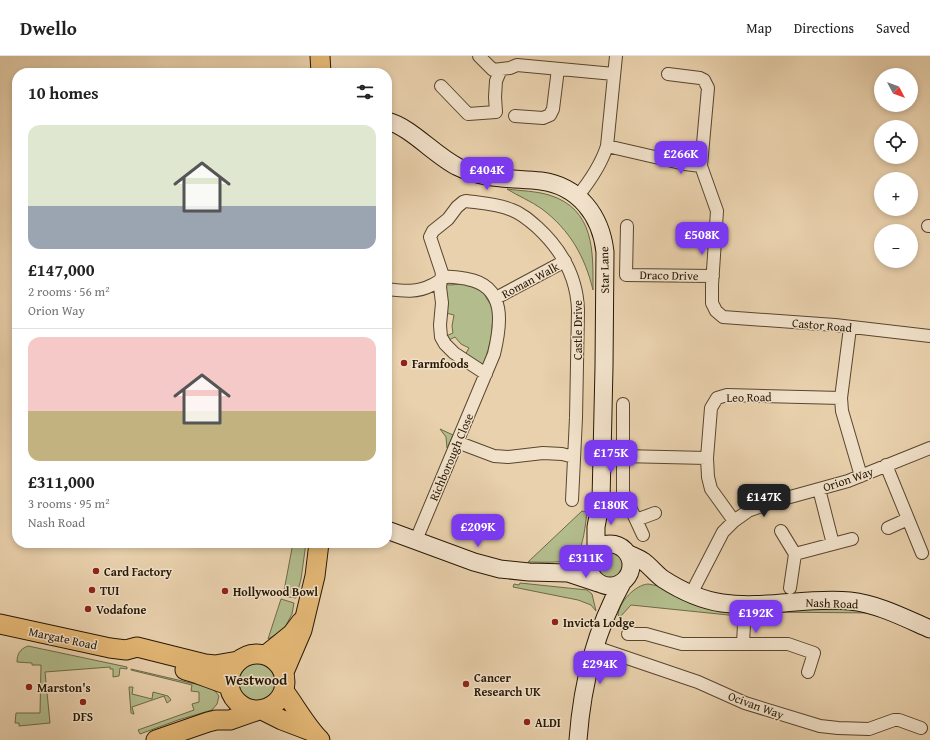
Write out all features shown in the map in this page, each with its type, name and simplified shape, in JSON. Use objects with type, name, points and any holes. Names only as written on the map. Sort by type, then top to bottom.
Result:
[{"type":"main road","points":[[320,56],[321,68]]},
{"type":"main road","points":[[156,740],[216,720],[230,720],[259,711],[275,704],[284,692],[284,672],[298,643],[302,630],[315,576],[318,548]]},
{"type":"main road","points":[[266,655],[292,634],[305,616]]},
{"type":"main road","name":"Margate Road","points":[[0,624],[126,650],[151,662],[198,674],[230,691]]},
{"type":"main road","name":"Margate Road","points":[[126,650],[137,647],[205,664],[215,665],[238,661]]},
{"type":"main road","points":[[284,672],[277,662],[266,655],[251,654],[244,656],[232,667],[229,675],[230,691],[238,704],[243,707],[259,711],[316,735]]},
{"type":"main road","points":[[216,720],[230,691]]},
{"type":"main road","points":[[284,692],[316,735]]},
{"type":"street","points":[[479,56],[493,70],[510,68],[517,65],[614,74]]},
{"type":"street","points":[[577,197],[597,170],[607,146],[616,56]]},
{"type":"street","points":[[441,86],[468,114],[496,112],[496,81],[502,69]]},
{"type":"street","points":[[515,116],[543,118],[550,115],[553,109],[558,69]]},
{"type":"street","points":[[668,74],[700,78],[704,80],[708,88],[701,166],[717,210],[713,276]]},
{"type":"street","name":"Star Lane","points":[[392,123],[404,128],[443,158],[468,171],[487,176],[542,181],[551,183],[569,191],[590,210],[599,226],[602,234],[604,252],[604,367],[601,500],[593,555]]},
{"type":"street","points":[[607,146],[701,166]]},
{"type":"street","name":"Castle Drive","points":[[441,280],[442,273],[438,257],[430,240],[430,234],[448,219],[457,207],[466,201],[511,209],[522,215],[550,240],[558,250],[574,282],[578,298],[572,500]]},
{"type":"street","name":"Draco Drive","points":[[627,226],[626,275],[713,276]]},
{"type":"street","name":"Roman Walk","points":[[496,298],[565,262]]},
{"type":"street","name":"Castor Road","points":[[713,276],[712,303],[716,311],[723,316],[930,336]]},
{"type":"street","points":[[392,289],[412,291],[431,286],[446,277],[471,280],[484,286],[496,298]]},
{"type":"street","points":[[441,280],[441,337],[445,344],[454,353],[486,374]]},
{"type":"street","name":"Richborough Close","points":[[416,540],[494,354],[498,336],[499,310],[496,298]]},
{"type":"street","points":[[850,328],[841,398],[842,411],[861,476]]},
{"type":"street","name":"Leo Road","points":[[734,521],[711,489],[708,477],[707,458],[711,408],[717,398],[727,395],[841,398]]},
{"type":"street","points":[[623,404],[623,492],[643,536]]},
{"type":"street","points":[[457,442],[494,456],[508,457],[548,453],[574,457]]},
{"type":"street","name":"Orion Way","points":[[691,594],[724,532],[734,521],[748,511],[772,502],[848,481],[930,448]]},
{"type":"street","points":[[622,456],[707,458]]},
{"type":"street","points":[[886,465],[922,553]]},
{"type":"street","points":[[819,489],[832,544]]},
{"type":"street","name":"Star Lane","points":[[601,500],[607,525],[615,544]]},
{"type":"street","points":[[636,520],[655,512]]},
{"type":"street","points":[[888,528],[908,520]]},
{"type":"street","points":[[781,531],[795,554],[790,588]]},
{"type":"street","points":[[392,532],[474,562],[500,569],[530,572],[568,573],[608,586],[615,586],[624,581]]},
{"type":"street","points":[[795,554],[852,539]]},
{"type":"street","points":[[568,573],[608,544],[615,544],[625,549],[631,560],[632,567],[608,610],[595,647],[580,711],[578,740]]},
{"type":"street","name":"Nash Road","points":[[629,554],[643,560],[663,579],[691,594],[704,599],[722,603],[745,604],[820,600],[851,601],[882,609],[930,629]]},
{"type":"street","points":[[593,555],[590,573],[600,583],[606,595],[608,610]]},
{"type":"street","name":"Nash Road","points":[[624,581],[639,576],[663,579]]},
{"type":"street","points":[[743,644],[745,604]]},
{"type":"street","points":[[628,634],[646,634],[682,644],[788,644],[814,653],[808,672]]},
{"type":"street","name":"Ocivan Way","points":[[595,647],[698,682],[744,703],[820,726],[870,729],[894,720],[899,720],[921,728]]},
{"type":"green space","points":[[507,189],[549,195],[564,202],[575,210],[583,221],[591,247],[593,261],[593,290],[581,255],[561,226],[542,209]]},
{"type":"green space","points":[[445,284],[462,284],[472,287],[478,286],[482,289],[495,310],[486,356],[487,362],[484,367],[465,355],[469,348],[461,344],[455,337],[449,340],[446,336],[453,333],[452,326],[454,315],[446,313]]},
{"type":"green space","points":[[440,429],[453,435],[447,448],[446,437]]},
{"type":"green space","points":[[582,511],[587,512],[585,529],[579,550],[574,556],[567,560],[557,562],[528,562]]},
{"type":"green space","points":[[292,548],[305,548],[301,579],[296,598],[283,596]]},
{"type":"green space","points":[[611,553],[620,557],[624,566],[620,575],[611,579],[602,575],[598,566],[602,557]]},
{"type":"green space","points":[[520,583],[587,590],[592,594],[596,611],[591,605],[578,600],[513,587],[514,584],[519,585]]},
{"type":"green space","points":[[648,584],[664,587],[737,611],[738,616],[631,605],[620,617],[618,615],[619,610],[628,595],[638,587]]},
{"type":"green space","points":[[281,599],[294,603],[292,614],[283,631],[268,639]]},
{"type":"green space","points":[[838,604],[875,613],[764,612]]},
{"type":"green space","points":[[28,646],[127,667],[127,669],[120,668],[119,676],[113,677],[113,669],[110,669],[110,667],[45,672],[50,723],[19,726],[19,723],[15,723],[16,713],[40,713],[41,665],[17,662],[20,652]]},
{"type":"green space","points":[[256,662],[270,668],[276,682],[270,696],[256,702],[242,696],[236,682],[242,668]]},
{"type":"green space","points":[[131,669],[208,687],[215,691],[219,696],[217,704],[212,710],[178,720],[140,734],[138,730],[194,710],[192,704],[199,702],[199,692],[191,691],[192,685]]},
{"type":"green space","points":[[129,687],[133,687],[132,694],[152,699],[153,692],[168,696],[171,700],[167,703],[164,696],[132,707],[133,714],[131,713]]},
{"type":"place","name":"Farmfoods","points":[[404,363]]},
{"type":"place","name":"Card Factory","points":[[96,571]]},
{"type":"place","name":"TUI","points":[[92,590]]},
{"type":"place","name":"Hollywood Bowl","points":[[225,591]]},
{"type":"place","name":"Vodafone","points":[[88,609]]},
{"type":"place","name":"Invicta Lodge","points":[[555,622]]},
{"type":"place","name":"Cancer Research UK","points":[[466,684]]},
{"type":"place","name":"Marston's","points":[[29,687]]},
{"type":"place","name":"DFS","points":[[83,702]]},
{"type":"place","name":"ALDI","points":[[527,722]]},
{"type":"district","name":"Westwood","points":[[256,680]]}]
